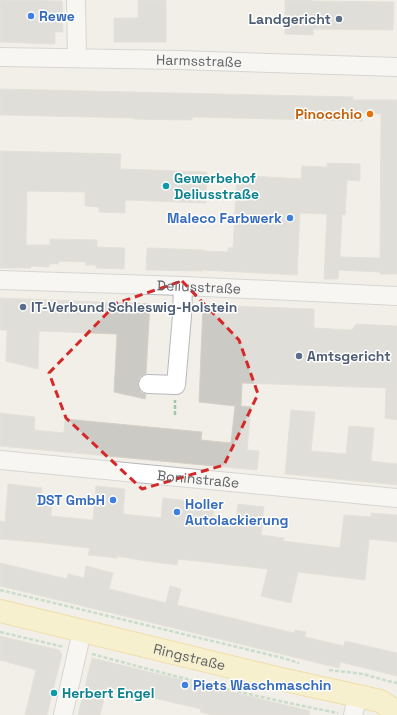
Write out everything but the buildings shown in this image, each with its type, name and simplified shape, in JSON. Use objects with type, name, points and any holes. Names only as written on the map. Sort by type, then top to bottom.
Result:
[{"type":"main road","name":"Ringstraße","points":[[0,611],[80,641],[277,678],[355,705],[391,705]]},
{"type":"street","points":[[76,0],[77,58]]},
{"type":"street","name":"Harmsstraße","points":[[0,57],[200,60],[397,67]]},
{"type":"street","name":"Deliusstraße","points":[[0,280],[183,286],[397,296]]},
{"type":"street","points":[[148,384],[176,385],[183,286]]},
{"type":"street","name":"Boninstraße","points":[[0,460],[397,498]]},
{"type":"street","points":[[63,715],[80,641]]},
{"type":"path","points":[[0,590],[276,657],[303,665]]},
{"type":"path","points":[[0,632],[80,641],[158,672],[281,702],[338,713],[340,715]]},
{"type":"path","points":[[323,669],[363,674],[397,683]]},
{"type":"highlighted area","points":[[182,281],[239,340],[258,394],[224,465],[142,489],[66,418],[49,373],[117,303]]},
{"type":"place","name":"Rewe","points":[[31,16]]},
{"type":"place","name":"Landgericht","points":[[339,19]]},
{"type":"place","name":"Pinocchio","points":[[370,114]]},
{"type":"place","name":"Gewerbehof Deliusstraße","points":[[166,186]]},
{"type":"place","name":"Maleco Farbwerk","points":[[290,218]]},
{"type":"place","name":"IT-Verbund Schleswig-Holstein","points":[[23,307]]},
{"type":"place","name":"Amtsgericht","points":[[299,356]]},
{"type":"place","name":"DST GmbH","points":[[113,500]]},
{"type":"place","name":"Holler Autolackierung","points":[[177,512]]},
{"type":"place","name":"Piets Waschmaschin","points":[[185,685]]},
{"type":"place","name":"Herbert Engel","points":[[54,693]]}]
